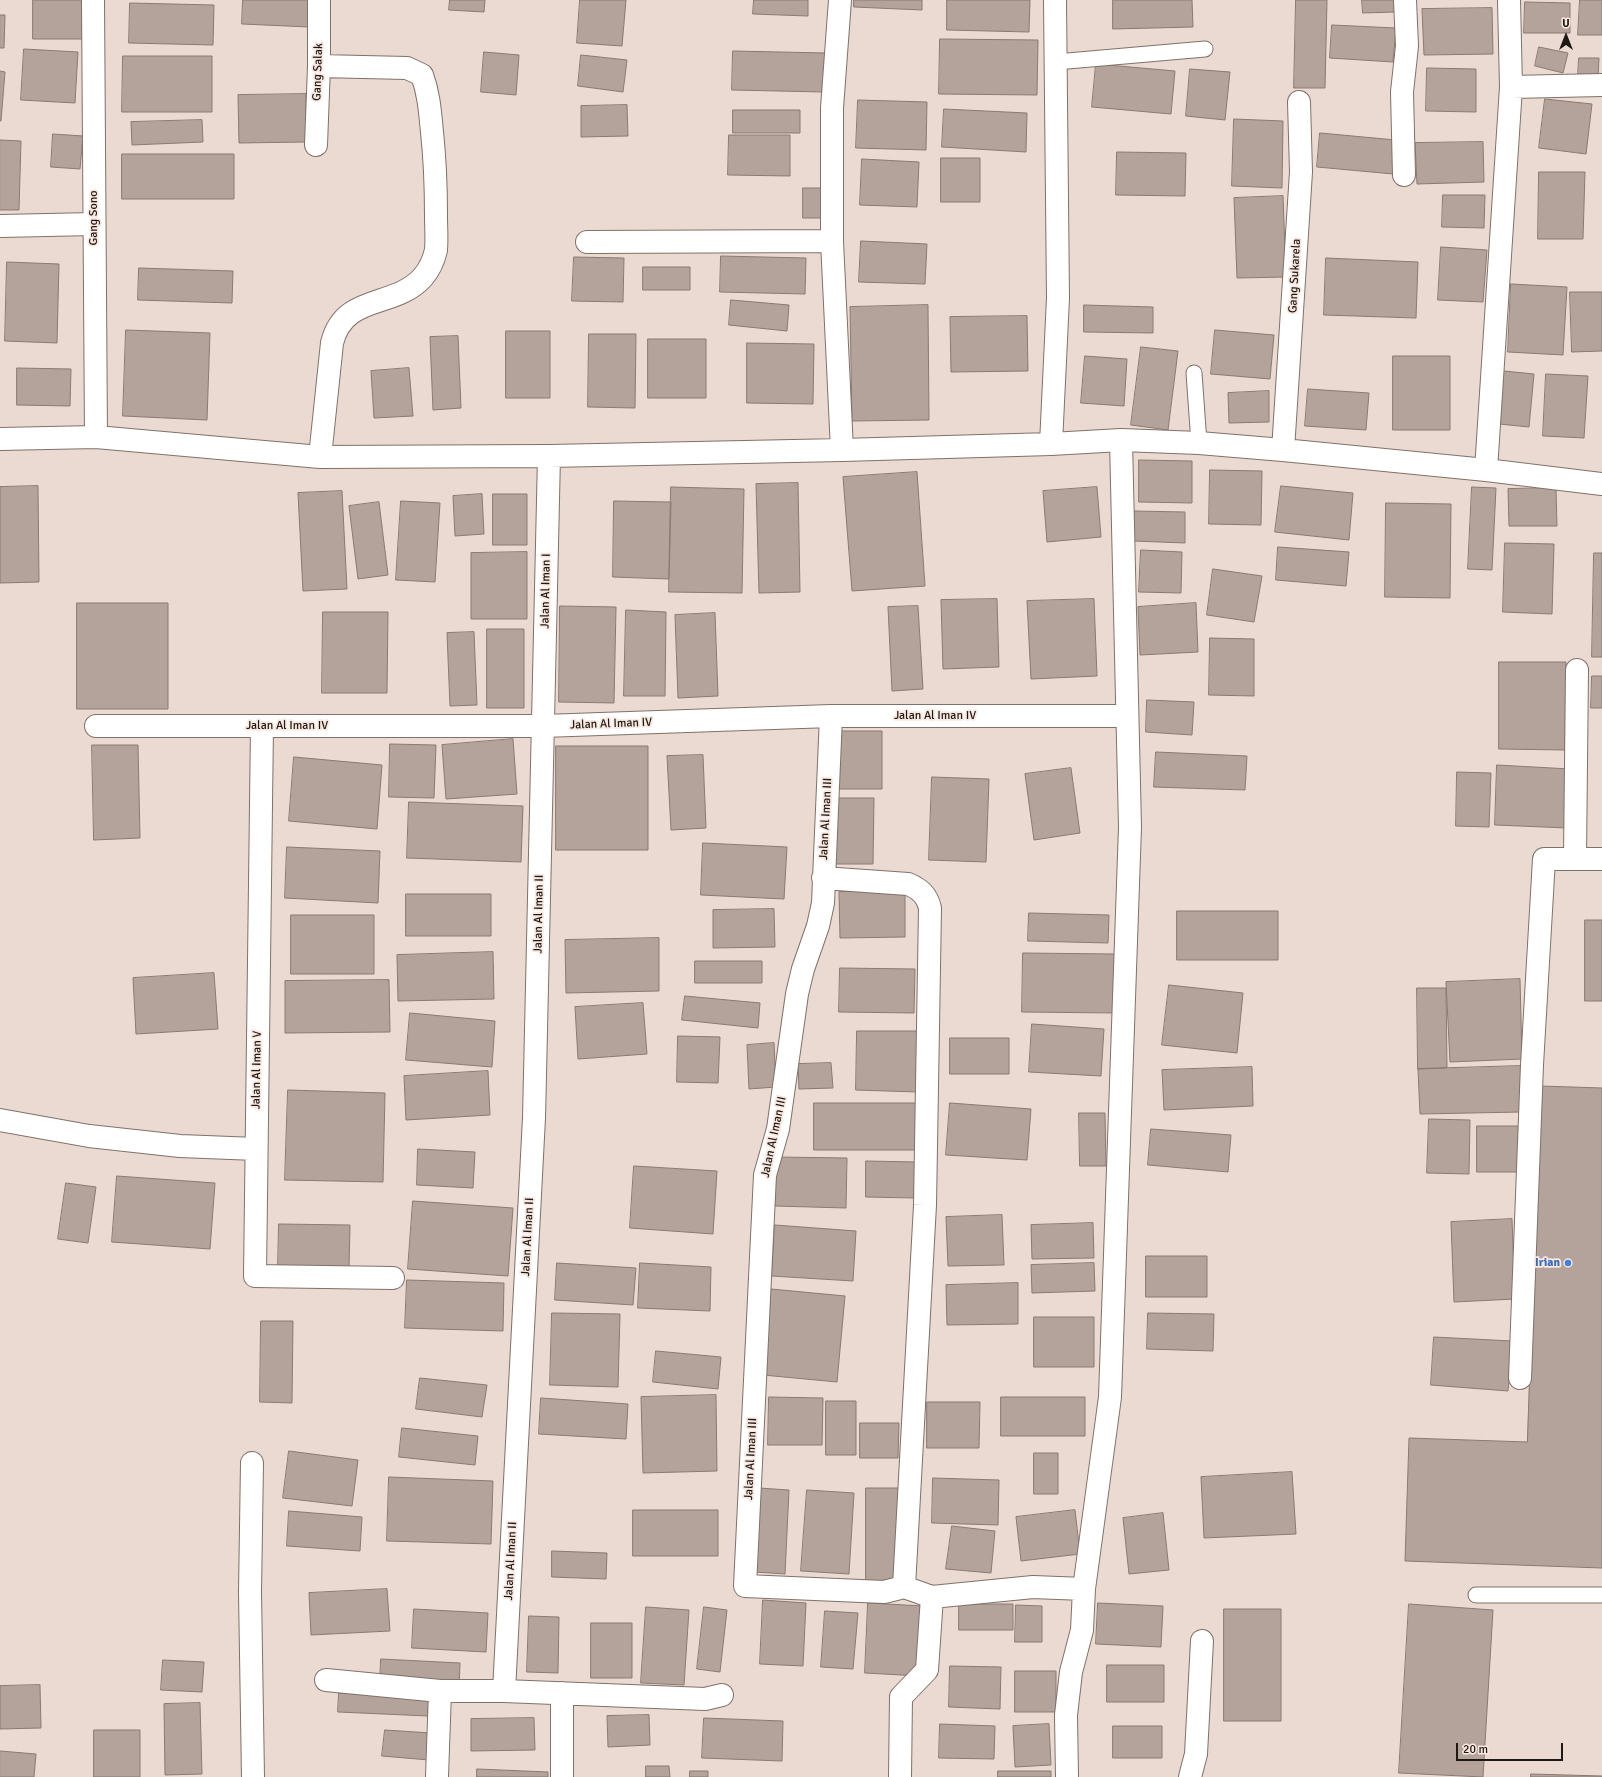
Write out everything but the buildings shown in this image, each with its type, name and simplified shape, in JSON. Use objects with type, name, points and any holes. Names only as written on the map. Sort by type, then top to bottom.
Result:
[{"type":"street","name":"Gang Sono","points":[[93,0],[96,437]]},
{"type":"street","name":"Gang Salak","points":[[316,145],[320,0]]},
{"type":"street","points":[[840,0],[832,108],[832,241],[842,450]]},
{"type":"street","points":[[1051,444],[1058,298],[1054,0]]},
{"type":"street","points":[[1404,175],[1402,92],[1407,46],[1405,0]]},
{"type":"street","points":[[1486,470],[1511,87],[1509,0]]},
{"type":"street","points":[[319,66],[407,68],[422,75],[428,90],[436,177],[436,250],[424,277],[415,285],[400,294],[366,304],[349,313],[335,331],[332,342],[320,457]]},
{"type":"street","points":[[1511,87],[1602,85]]},
{"type":"street","name":"Gang Sukarela","points":[[1283,450],[1301,172],[1299,102]]},
{"type":"street","points":[[0,226],[94,224]]},
{"type":"street","points":[[587,242],[832,241]]},
{"type":"street","points":[[0,439],[96,437],[320,457],[549,456],[842,450],[1051,444],[1121,440],[1199,443],[1283,450],[1486,470],[1602,484]]},
{"type":"street","points":[[1067,1777],[1066,1715],[1071,1672],[1082,1630],[1084,1588],[1110,1397],[1130,827],[1126,716],[1121,440]]},
{"type":"street","name":"Jalan Al Iman I","points":[[543,726],[549,456]]},
{"type":"street","points":[[1575,858],[1578,670]]},
{"type":"street","name":"Jalan Al Iman IV","points":[[96,726],[543,726],[831,716],[1126,716]]},
{"type":"street","name":"Jalan Al Iman III","points":[[831,716],[823,902],[818,926],[802,969],[797,994],[778,1129],[765,1175],[745,1586],[884,1592],[904,1587]]},
{"type":"street","name":"Jalan Al Iman V","points":[[262,726],[255,1276],[392,1278]]},
{"type":"street","name":"Jalan Al Iman II","points":[[504,1691],[534,1118],[543,726]]},
{"type":"street","points":[[1520,1378],[1532,1065],[1544,859],[1602,859]]},
{"type":"street","points":[[823,878],[908,884],[918,888],[923,893],[928,900],[930,908],[925,1205],[904,1587],[932,1597],[1033,1587],[1084,1588]]},
{"type":"street","points":[[0,1120],[104,1137],[180,1146],[256,1149]]},
{"type":"street","points":[[252,1462],[250,1592],[253,1777]]},
{"type":"street","points":[[900,1777],[901,1698],[927,1670],[932,1597]]},
{"type":"street","points":[[1190,1777],[1196,1754],[1202,1641]]},
{"type":"street","points":[[326,1680],[440,1691],[504,1691],[706,1699],[722,1695]]},
{"type":"street","points":[[437,1777],[440,1691]]},
{"type":"street","points":[[562,1693],[562,1777]]},
{"type":"lane","points":[[1056,62],[1205,49]]},
{"type":"lane","points":[[1194,373],[1199,443]]},
{"type":"lane","points":[[1476,1595],[1602,1594]]},
{"type":"place","name":"Irian","points":[[1568,1263]]}]
